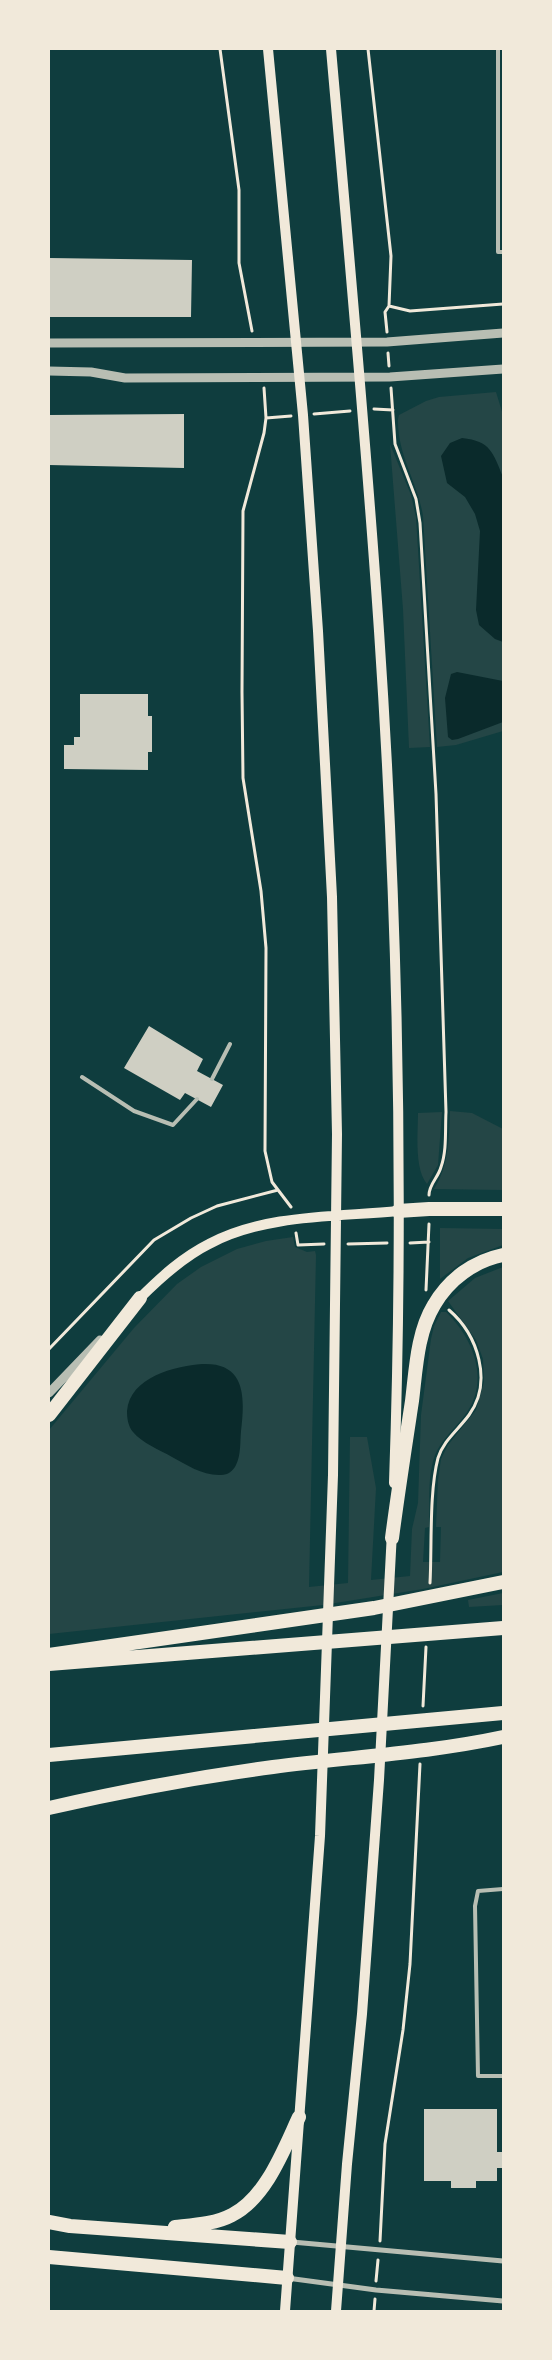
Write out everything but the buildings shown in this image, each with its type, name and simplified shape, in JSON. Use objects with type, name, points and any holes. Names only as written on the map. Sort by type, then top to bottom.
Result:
[{"type":"highway","points":[[398,1211],[503,1209]]},
{"type":"highway","points":[[392,1538],[420,1343],[426,1321],[437,1300],[461,1274],[482,1262],[503,1255]]},
{"type":"highway","points":[[49,1415],[140,1298]]},
{"type":"highway","points":[[49,1655],[374,1608],[503,1582]]},
{"type":"highway","points":[[49,1664],[503,1628]]},
{"type":"highway","points":[[49,1755],[503,1713]]},
{"type":"highway","points":[[49,1808],[170,1783],[272,1767],[470,1744],[503,1738]]},
{"type":"highway","points":[[147,2231],[212,2222],[233,2215],[250,2201],[268,2180],[299,2117]]},
{"type":"highway","points":[[49,2222],[70,2226],[290,2242]]},
{"type":"highway","points":[[49,2257],[287,2278]]},
{"type":"main road","points":[[268,49],[303,415],[319,640],[330,847],[335,1018],[337,1217],[329,1585],[320,1836],[285,2311]]},
{"type":"main road","points":[[331,49],[360,378],[378,614],[387,775],[396,1011],[398,1211],[392,1538],[379,1780],[362,2022],[336,2311]]},
{"type":"main road","points":[[140,1298],[175,1266],[215,1241],[275,1224],[398,1211]]},
{"type":"street","points":[[49,343],[387,342],[503,333]]},
{"type":"street","points":[[49,371],[92,372],[125,378],[390,378],[503,369]]},
{"type":"street","points":[[49,1393],[140,1298]]},
{"type":"street","points":[[290,2242],[503,2261]]},
{"type":"street","points":[[287,2278],[376,2290],[503,2301]]},
{"type":"lane","points":[[498,49],[498,252],[503,252]]},
{"type":"lane","points":[[212,1079],[230,1044]]},
{"type":"lane","points":[[82,1076],[134,1111],[173,1125],[197,1099]]},
{"type":"lane","points":[[503,1889],[478,1891],[475,1906],[478,2076],[503,2076]]},
{"type":"path","points":[[220,49],[239,190],[239,263],[250,324]]},
{"type":"path","points":[[368,49],[391,256],[389,306],[385,312],[396,444],[416,499],[420,523],[434,766],[446,1105],[443,1159],[439,1174],[429,1187],[429,1254],[426,1292],[454,1315],[470,1335],[478,1355],[481,1378],[477,1399],[471,1412],[446,1443],[438,1459],[434,1485],[430,1592]]},
{"type":"path","points":[[389,306],[410,311],[503,304]]},
{"type":"path","points":[[291,1206],[272,1182],[264,1151],[266,948],[261,891],[243,778],[243,511],[266,418],[382,408],[393,410]]},
{"type":"path","points":[[49,1349],[154,1240],[191,1218],[217,1206],[278,1190]]},
{"type":"path","points":[[423,1711],[427,1642]]},
{"type":"path","points":[[374,2311],[385,2144],[403,2030],[410,1964],[420,1761]]},
{"type":"shaded area","points":[[496,392],[503,415],[503,731],[456,745],[437,747],[423,516],[417,492],[404,456],[398,419],[399,415],[426,401],[439,397]]},
{"type":"shaded area","points":[[462,438],[485,445],[493,455],[503,477],[503,642],[495,639],[479,625],[476,610],[480,531],[475,514],[465,497],[447,483],[441,456],[450,443]]},
{"type":"shaded area","points":[[390,444],[411,495],[416,517],[430,747],[409,748],[403,609]]},
{"type":"shaded area","points":[[457,672],[503,681],[503,722],[452,740],[448,737],[445,698],[451,674]]},
{"type":"shaded area","points":[[450,1111],[472,1113],[503,1129],[503,1190],[434,1189],[443,1171],[448,1142]]},
{"type":"shaded area","points":[[442,1112],[438,1165],[427,1184],[418,1160],[418,1113]]},
{"type":"shaded area","points":[[440,1228],[503,1229],[503,1245],[468,1258],[440,1279]]},
{"type":"shaded area","points":[[293,1237],[295,1247],[307,1252],[315,1251],[316,1255],[309,1587],[348,1583],[350,1437],[367,1437],[376,1488],[371,1580],[410,1576],[412,1529],[418,1503],[421,1415],[431,1339],[434,1326],[441,1312],[446,1312],[463,1333],[470,1346],[475,1359],[477,1386],[474,1399],[467,1412],[442,1443],[432,1463],[429,1527],[425,1528],[423,1562],[440,1562],[441,1527],[436,1527],[441,1459],[448,1445],[476,1410],[484,1382],[483,1359],[476,1340],[448,1301],[475,1278],[503,1267],[503,1572],[423,1589],[323,1605],[49,1634],[49,1430],[134,1328],[177,1284],[201,1267],[237,1249],[266,1241]]},
{"type":"shaded area","points":[[202,1364],[216,1365],[227,1369],[235,1375],[240,1384],[242,1394],[243,1406],[239,1457],[233,1469],[224,1475],[202,1472],[151,1446],[133,1432],[128,1419],[127,1411],[130,1399],[145,1382],[156,1375],[179,1367]]},
{"type":"shaded area","points":[[503,1593],[503,1605],[469,1607],[468,1600]]}]
